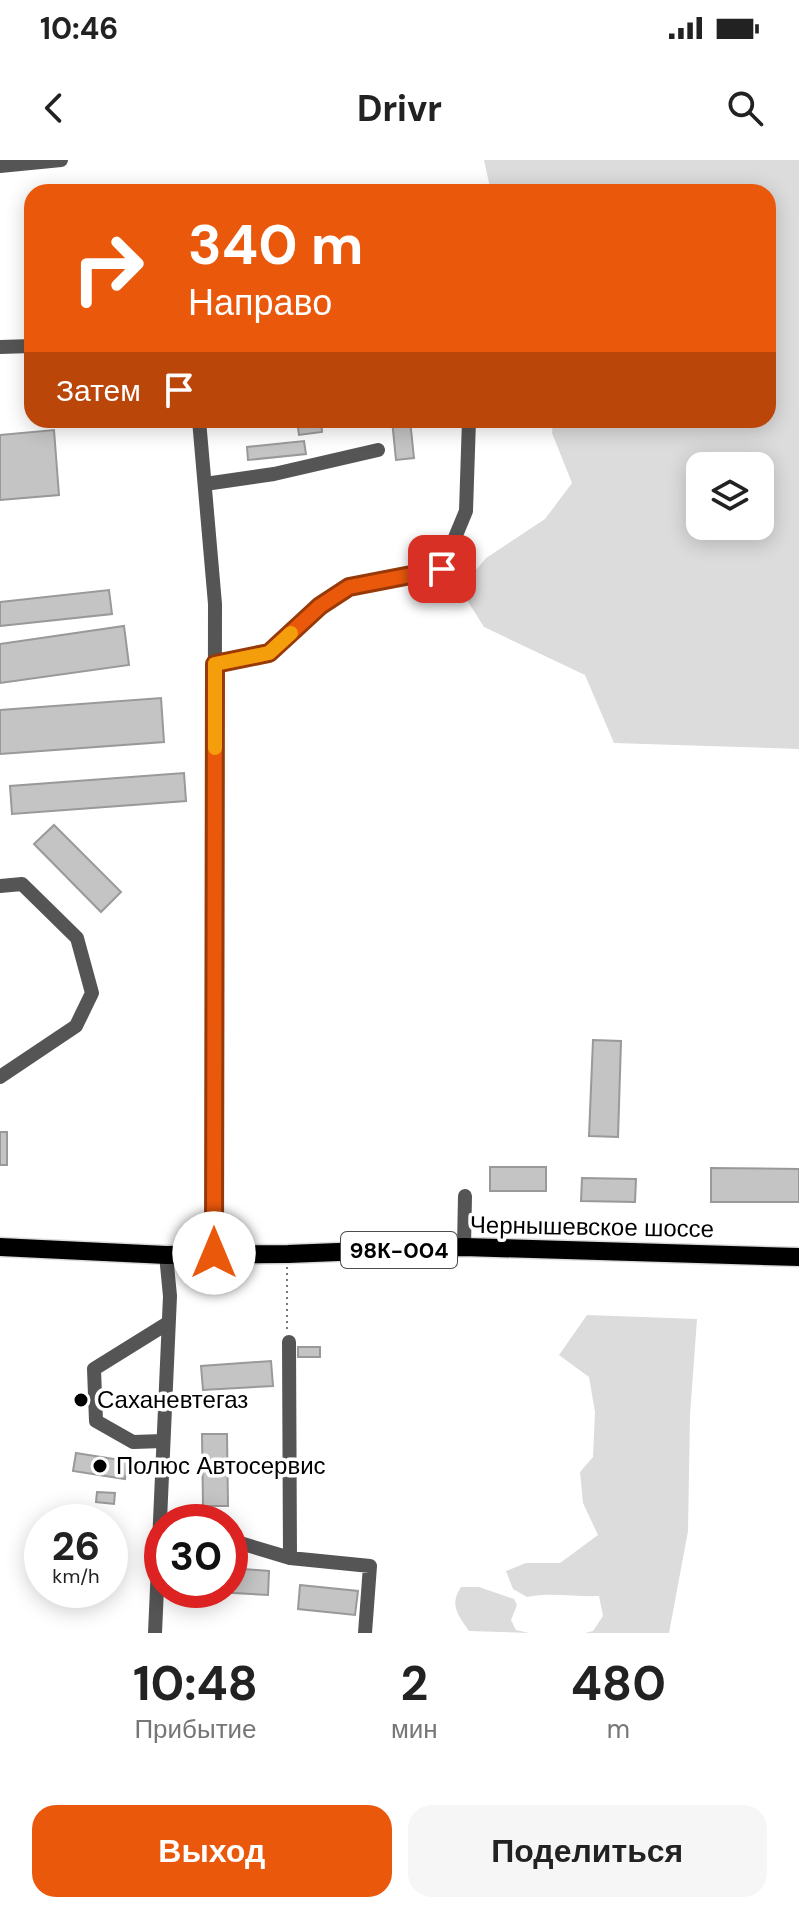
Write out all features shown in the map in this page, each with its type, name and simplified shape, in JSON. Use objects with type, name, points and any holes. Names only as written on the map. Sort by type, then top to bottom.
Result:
[{"type":"main road","name":"Чернышевское шоссе","points":[[0,1247],[166,1255],[464,1247],[799,1257]]},
{"type":"street","points":[[0,166],[61,160]]},
{"type":"street","points":[[0,347],[24,346]]},
{"type":"street","points":[[200,428],[215,604],[214,1253]]},
{"type":"street","points":[[215,664],[269,653],[320,606],[349,587],[442,569],[466,511],[469,428]]},
{"type":"street","points":[[205,484],[274,474],[378,450]]},
{"type":"street","points":[[0,886],[22,884],[77,938],[92,993],[76,1026],[0,1077]]},
{"type":"street","points":[[464,1247],[465,1196]]},
{"type":"street","points":[[155,1633],[170,1296],[166,1255]]},
{"type":"street","points":[[163,1441],[133,1442],[96,1421],[94,1369],[168,1323]]},
{"type":"street","points":[[289,1342],[290,1558]]},
{"type":"street","points":[[248,1545],[290,1558],[370,1566],[365,1633]]},
{"type":"path","points":[[286,1284],[286,1325]]},
{"type":"shaded area","points":[[484,160],[799,160],[799,749],[614,743],[585,675],[484,627],[460,589],[486,558],[545,519],[572,483],[552,428],[776,428],[776,184],[489,184]]},
{"type":"shaded area","points":[[587,1315],[697,1319],[690,1415],[688,1531],[669,1633],[585,1633],[593,1631],[603,1616],[599,1596],[527,1597],[513,1589],[506,1571],[526,1563],[560,1563],[598,1535],[583,1503],[580,1472],[593,1457],[595,1412],[589,1377],[559,1355]]},
{"type":"shaded area","points":[[461,1587],[479,1587],[514,1599],[517,1605],[511,1620],[516,1630],[529,1633],[469,1631],[455,1605]]},
{"type":"building","points":[[298,428],[322,428],[322,432],[299,435]]},
{"type":"building","points":[[393,428],[411,428],[414,458],[396,460]]},
{"type":"building","points":[[54,430],[59,495],[0,500],[0,435]]},
{"type":"building","points":[[304,441],[306,454],[248,460],[247,447]]},
{"type":"building","points":[[109,590],[112,614],[0,626],[0,602]]},
{"type":"building","points":[[124,626],[129,665],[0,683],[0,644]]},
{"type":"building","points":[[161,698],[164,742],[0,754],[0,710]]},
{"type":"building","points":[[184,773],[186,801],[12,814],[10,786]]},
{"type":"building","points":[[54,825],[121,892],[101,912],[34,844]]},
{"type":"building","points":[[593,1040],[621,1041],[618,1137],[589,1136]]},
{"type":"building","points":[[0,1132],[7,1132],[7,1165],[0,1165]]},
{"type":"building","points":[[490,1167],[546,1167],[546,1191],[490,1191]]},
{"type":"building","points":[[711,1168],[799,1169],[799,1202],[711,1202]]},
{"type":"building","points":[[582,1178],[636,1179],[635,1202],[581,1201]]},
{"type":"building","points":[[298,1347],[320,1347],[320,1357],[298,1357]]},
{"type":"building","points":[[271,1361],[273,1386],[203,1390],[201,1366]]},
{"type":"building","points":[[202,1434],[227,1434],[228,1504],[203,1504]]},
{"type":"building","name":"Полюс Автосервис","points":[[76,1453],[127,1461],[125,1479],[73,1471]]},
{"type":"building","points":[[97,1492],[115,1493],[114,1504],[96,1502]]},
{"type":"building","points":[[248,1569],[269,1571],[268,1595],[248,1594]]},
{"type":"building","points":[[300,1585],[358,1591],[355,1615],[298,1609]]},
{"type":"slow traffic","points":[[215,748],[215,664],[269,653],[291,633]]},
{"type":"place","name":"Саханевтегаз","points":[[81,1400]]},
{"type":"place","name":"Полюс Автосервис","points":[[100,1466]]},
{"type":"route","points":[[214,1253],[215,664],[269,653],[320,606],[349,587],[442,569]]}]
